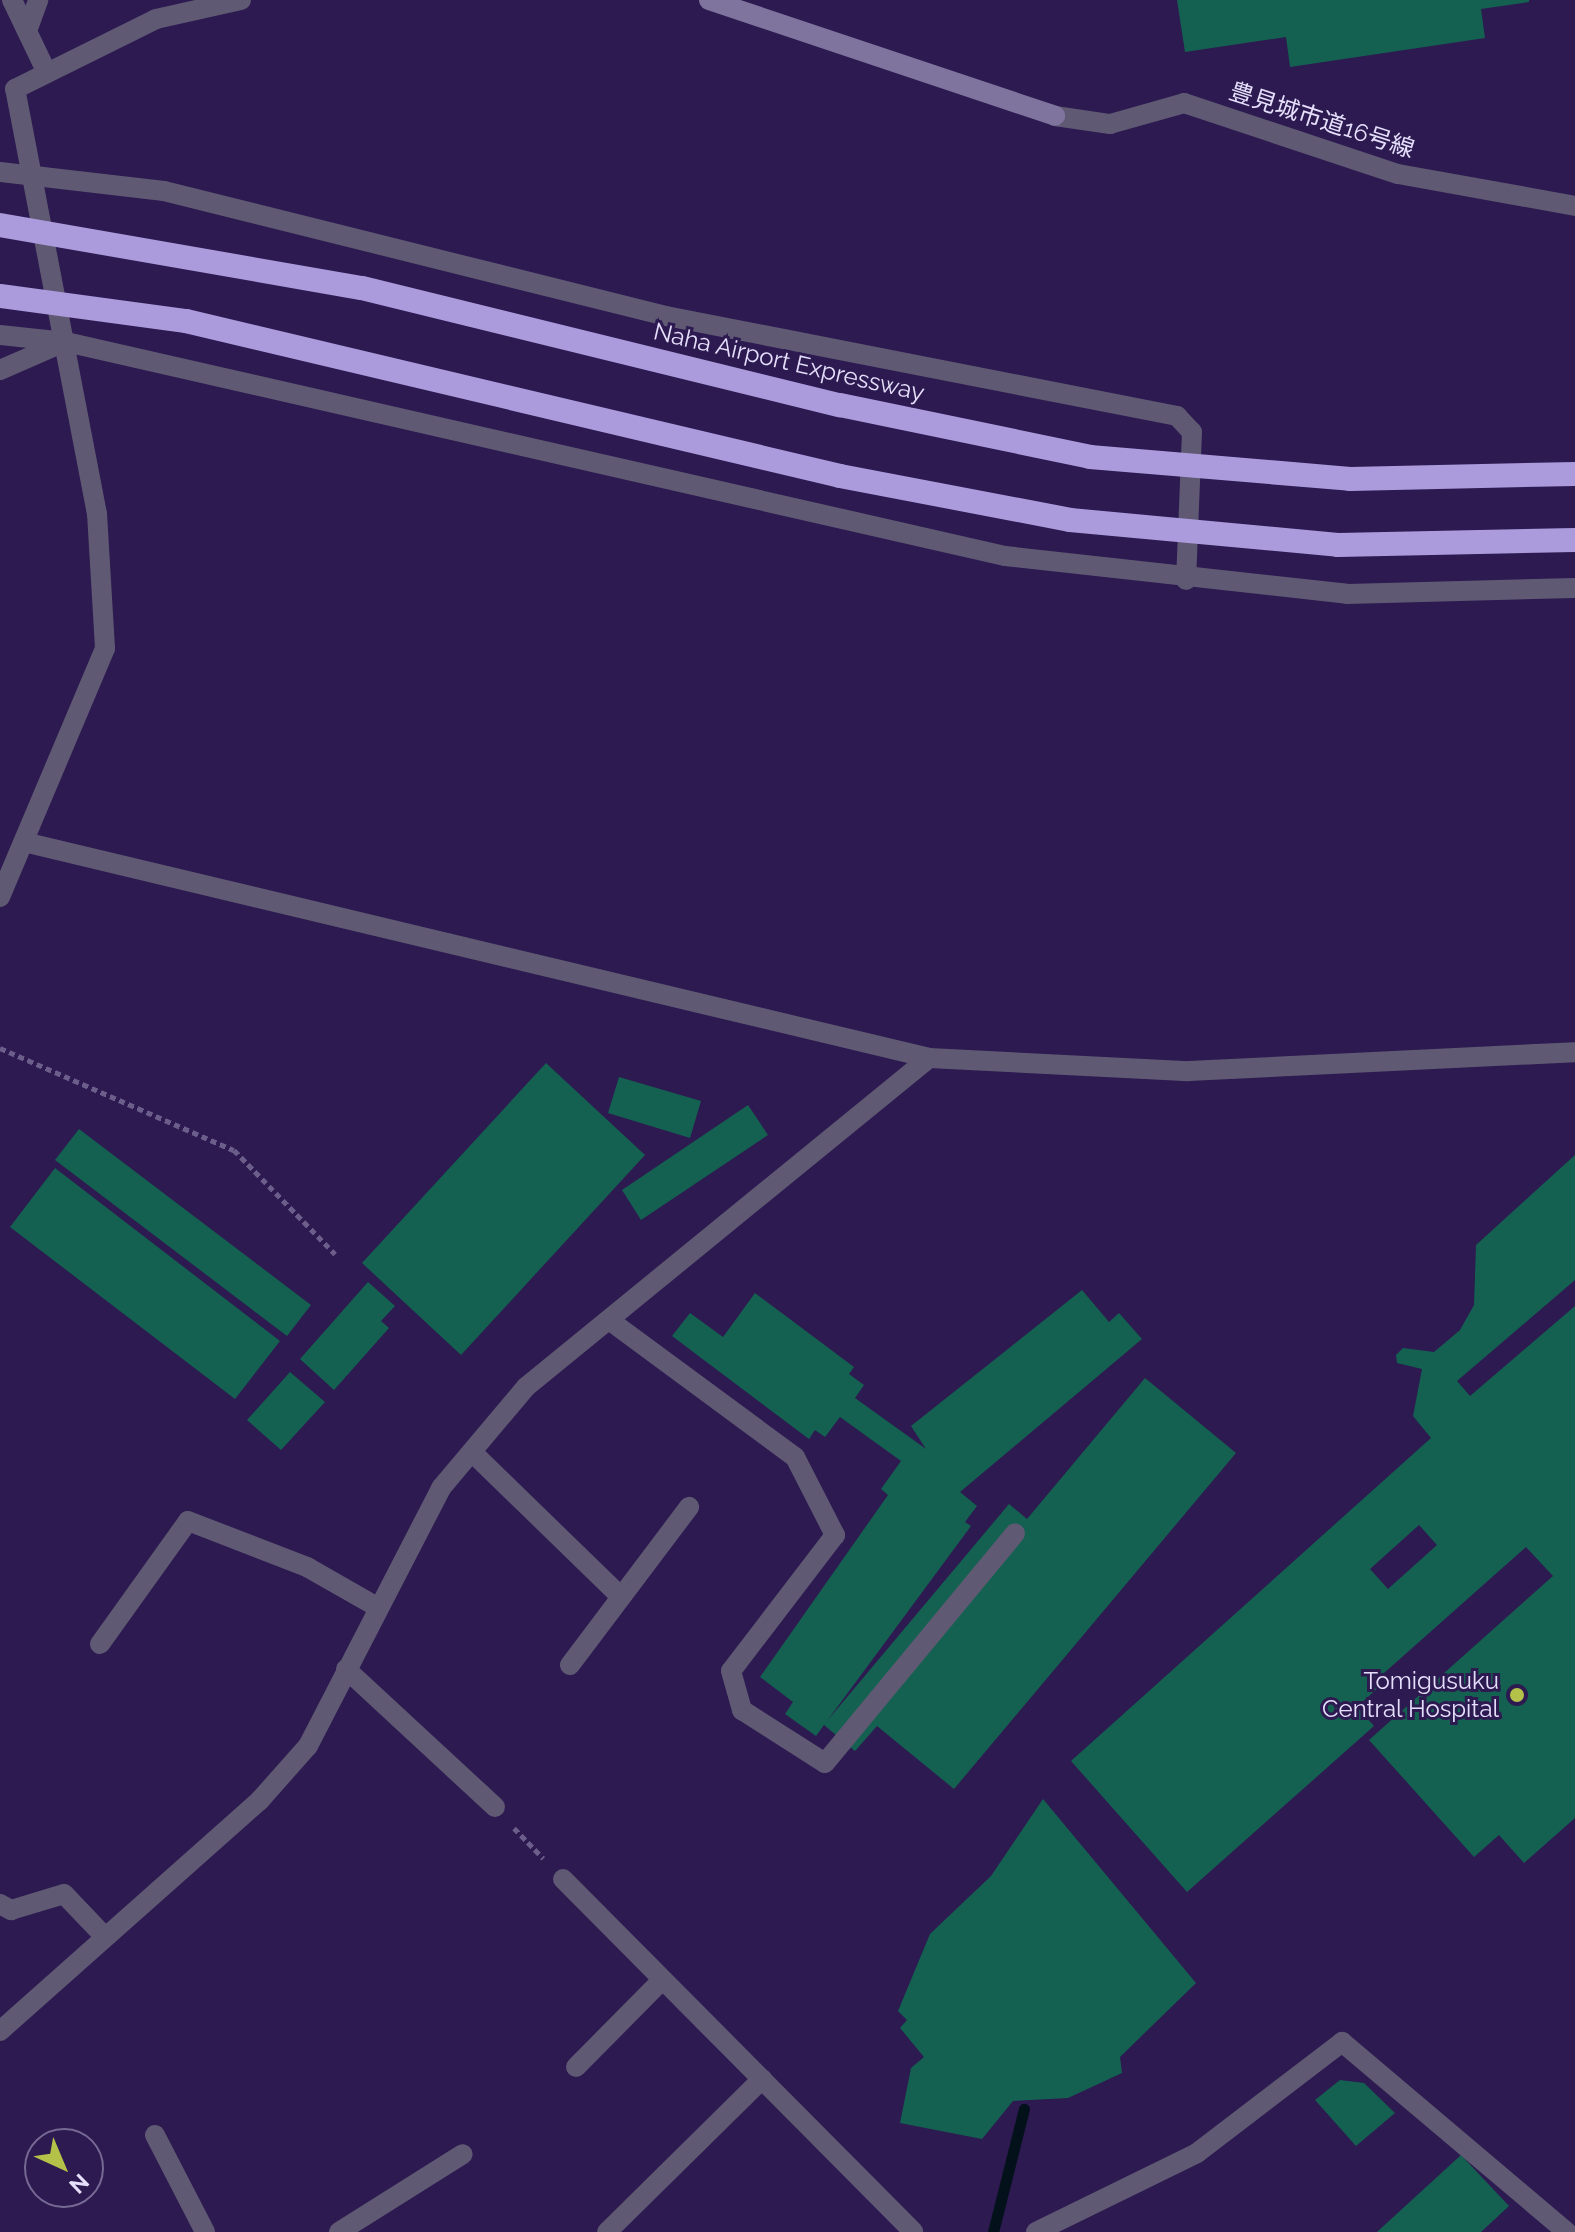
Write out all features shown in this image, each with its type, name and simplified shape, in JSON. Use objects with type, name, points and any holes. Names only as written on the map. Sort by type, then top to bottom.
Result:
[{"type":"highway","name":"Naha Airport Expressway","points":[[0,225],[362,288],[840,405],[1090,457],[1350,479],[1575,474]]},
{"type":"highway","points":[[0,296],[186,321],[840,476],[1070,520],[1338,545],[1575,540]]},
{"type":"main road","points":[[709,0],[1055,116]]},
{"type":"street","points":[[12,0],[47,73]]},
{"type":"street","points":[[27,31],[38,0]]},
{"type":"street","points":[[0,897],[105,648],[97,514],[15,89],[156,19],[241,0]]},
{"type":"street","name":"豊見城市道16号線","points":[[1055,116],[1110,124],[1184,103],[1398,174],[1575,206]]},
{"type":"street","points":[[0,172],[164,191],[681,320],[1177,416],[1192,432],[1186,580]]},
{"type":"street","points":[[0,335],[66,342],[887,533],[1186,580],[1347,594],[1575,588]]},
{"type":"street","points":[[0,370],[66,342]]},
{"type":"street","points":[[24,842],[929,1058],[1189,1071],[1575,1052]]},
{"type":"street","points":[[0,2031],[260,1800],[308,1746],[441,1488],[526,1387],[929,1058]]},
{"type":"street","points":[[609,1320],[795,1457],[835,1535],[731,1671],[742,1710],[825,1763],[1015,1533]]},
{"type":"street","points":[[472,1452],[621,1597]]},
{"type":"street","points":[[570,1665],[689,1507]]},
{"type":"street","points":[[100,1644],[188,1521],[307,1567],[377,1607]]},
{"type":"street","points":[[346,1669],[495,1807]]},
{"type":"street","points":[[563,1879],[913,2232]]},
{"type":"street","points":[[0,1904],[11,1910],[64,1894],[105,1937]]},
{"type":"street","points":[[576,2067],[662,1980]]},
{"type":"street","points":[[1044,2232],[1197,2153],[1342,2042],[1567,2232]]},
{"type":"street","points":[[607,2232],[762,2079]]},
{"type":"street","points":[[155,2135],[205,2232]]},
{"type":"street","points":[[339,2232],[463,2154]]},
{"type":"path","points":[[0,1048],[234,1150],[335,1254]]},
{"type":"path","points":[[495,1807],[563,1879]]},
{"type":"building","points":[[1177,0],[1529,2],[1481,9],[1485,38],[1290,67],[1286,37],[1185,52]]},
{"type":"building","points":[[546,1063],[645,1155],[461,1355],[362,1263]]},
{"type":"building","points":[[619,1077],[701,1101],[690,1138],[608,1113]]},
{"type":"building","points":[[748,1105],[768,1135],[641,1220],[622,1190]]},
{"type":"building","points":[[79,1129],[311,1305],[287,1336],[55,1160]]},
{"type":"building","points":[[1575,1155],[1575,1280],[1457,1381],[1470,1396],[1575,1306],[1575,1818],[1524,1863],[1499,1835],[1474,1857],[1369,1740],[1553,1576],[1526,1547],[1375,1681],[1380,1686],[1357,1707],[1374,1726],[1187,1892],[1071,1761],[1431,1438],[1413,1416],[1422,1369],[1397,1363],[1396,1355],[1403,1348],[1434,1352],[1460,1330],[1474,1305],[1476,1245]],"holes":[[[1419,1525],[1437,1545],[1388,1589],[1370,1569]]]},
{"type":"building","points":[[55,1168],[280,1341],[235,1399],[10,1227]]},
{"type":"building","points":[[368,1282],[395,1306],[381,1321],[389,1328],[334,1390],[300,1359]]},
{"type":"building","points":[[1082,1290],[1109,1322],[1119,1313],[1142,1339],[960,1492],[977,1506],[965,1522],[971,1526],[827,1721],[1009,1504],[1027,1519],[1145,1378],[1236,1453],[954,1789],[877,1726],[855,1751],[824,1725],[816,1736],[785,1714],[793,1702],[760,1677],[888,1495],[881,1489],[901,1461],[840,1417],[825,1437],[815,1430],[809,1439],[672,1336],[690,1313],[723,1337],[755,1293],[854,1367],[849,1374],[864,1385],[855,1398],[926,1449],[911,1426]]},
{"type":"building","points":[[290,1372],[325,1402],[281,1450],[247,1420]]},
{"type":"building","points":[[1043,1799],[1196,1983],[1120,2057],[1122,2073],[1068,2098],[1013,2101],[982,2139],[900,2123],[911,2068],[924,2057],[900,2028],[907,2020],[898,2011],[930,1934],[991,1876]]},
{"type":"building","points":[[1340,2080],[1364,2083],[1395,2113],[1356,2146],[1315,2100]]},
{"type":"building","points":[[1461,2155],[1509,2206],[1481,2232],[1377,2232]]},
{"type":"waterway","points":[[993,2232],[1024,2109]]},
{"type":"place","name":"Tomigusuku Central Hospital","points":[[1517,1695]]}]
